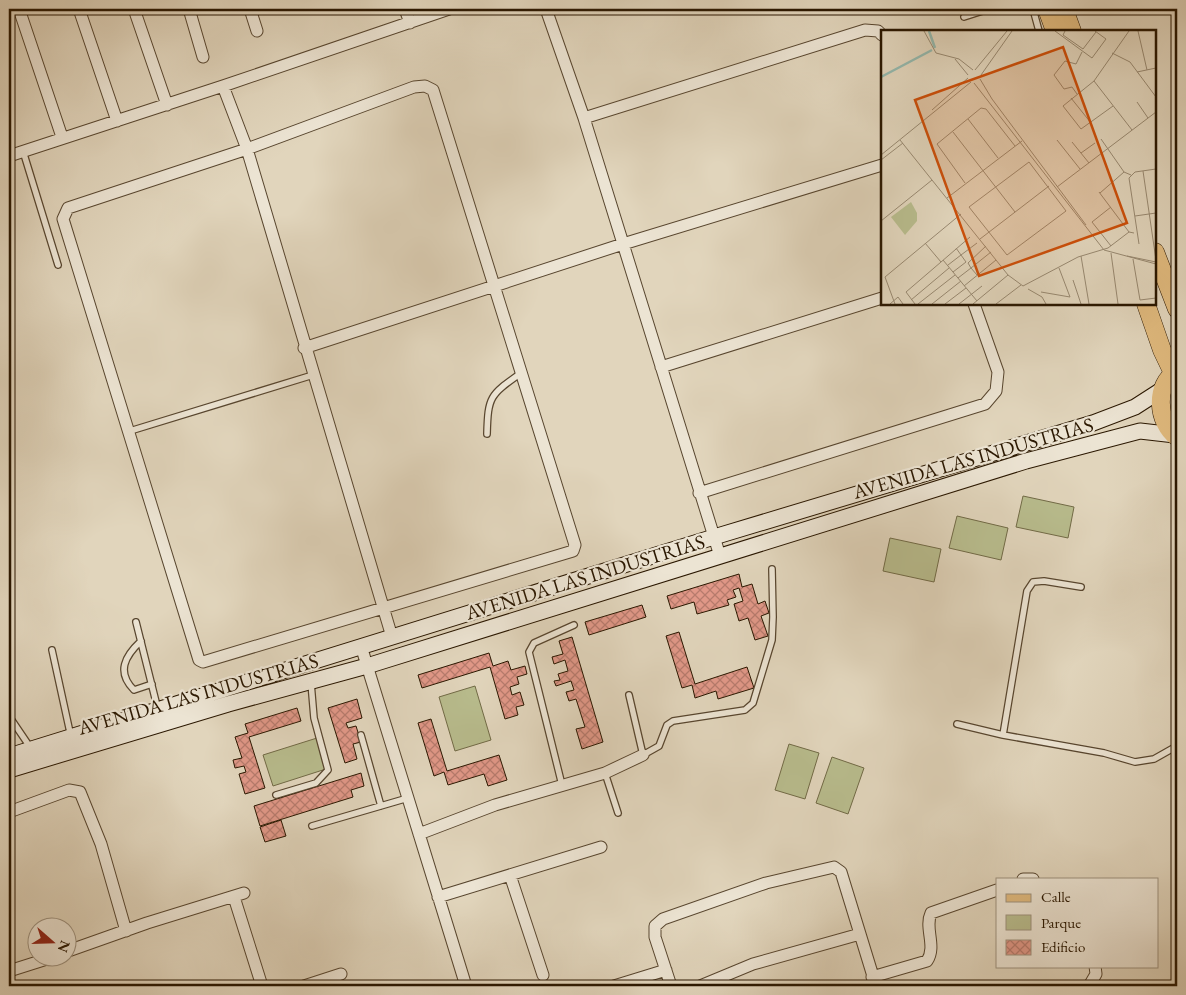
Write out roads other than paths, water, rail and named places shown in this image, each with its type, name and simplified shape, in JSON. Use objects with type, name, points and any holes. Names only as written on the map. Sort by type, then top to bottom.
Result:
[{"type":"main road","points":[[1047,9],[1054,30]]},
{"type":"main road","points":[[1064,9],[1072,30]]},
{"type":"main road","points":[[1156,255],[1177,309]]},
{"type":"main road","points":[[1146,305],[1162,350],[1175,372],[1163,389],[1161,409],[1168,428],[1176,436]]},
{"type":"street","points":[[19,9],[62,137]]},
{"type":"street","points":[[80,9],[116,121]]},
{"type":"street","points":[[134,9],[167,104]]},
{"type":"street","points":[[189,9],[203,57]]},
{"type":"street","points":[[250,9],[257,31]]},
{"type":"street","points":[[405,9],[410,23]]},
{"type":"street","points":[[9,156],[62,137],[223,86],[448,9]]},
{"type":"street","points":[[546,9],[584,118],[698,493],[720,556]]},
{"type":"street","points":[[584,118],[865,30],[878,31],[881,34]]},
{"type":"street","points":[[223,86],[246,149],[392,637]]},
{"type":"street","points":[[425,86],[433,90],[493,286],[575,545],[573,551],[208,662],[200,660],[63,219],[68,208],[246,149],[414,87],[425,86]]},
{"type":"street","points":[[304,348],[623,244],[881,166]]},
{"type":"street","points":[[661,367],[881,298]]},
{"type":"street","points":[[698,493],[985,404],[996,391],[998,372],[974,305]]},
{"type":"street","name":"AVENIDA LAS INDUSTRIAS","points":[[9,756],[714,536],[1093,422],[1135,407],[1163,389]]},
{"type":"street","name":"AVENIDA LAS INDUSTRIAS","points":[[9,770],[228,704],[367,666],[1026,460],[1140,431],[1176,436]]},
{"type":"street","points":[[361,646],[466,986]]},
{"type":"street","points":[[419,834],[495,805],[605,773],[643,755]]},
{"type":"street","points":[[9,812],[69,790],[80,792],[102,844],[126,931]]},
{"type":"street","points":[[438,897],[601,847]]},
{"type":"street","points":[[671,986],[655,937],[655,926],[663,919],[766,882],[834,867],[841,872],[874,982],[927,961],[932,953],[928,918],[931,912],[996,890]]},
{"type":"street","points":[[510,875],[544,975]]},
{"type":"street","points":[[78,948],[239,895],[262,986]]},
{"type":"street","points":[[700,986],[753,964],[860,934]]},
{"type":"street","points":[[9,971],[28,965]]},
{"type":"street","points":[[1089,986],[1096,974],[1095,968]]},
{"type":"street","points":[[614,986],[666,970]]},
{"type":"street","points":[[304,986],[341,974]]},
{"type":"lane","points":[[964,17],[989,9]]},
{"type":"lane","points":[[1033,9],[1039,30]]},
{"type":"lane","points":[[23,151],[58,265]]},
{"type":"lane","points":[[487,434],[488,406],[498,390],[520,373]]},
{"type":"lane","points":[[130,431],[313,376]]},
{"type":"lane","points":[[629,694],[643,755],[659,746],[667,725],[673,721],[745,710],[753,703],[772,640],[774,617],[772,569]]},
{"type":"lane","points":[[1003,735],[1027,591],[1033,582],[1044,581],[1081,587]]},
{"type":"lane","points":[[136,622],[158,710]]},
{"type":"lane","points":[[562,785],[529,652],[534,643],[574,625]]},
{"type":"lane","points":[[140,641],[127,654],[122,670],[126,683],[134,690],[152,684]]},
{"type":"lane","points":[[52,650],[71,737]]},
{"type":"lane","points":[[276,795],[316,784],[328,770],[314,718],[311,682]]},
{"type":"lane","points":[[9,716],[31,749]]},
{"type":"lane","points":[[957,724],[1003,735],[1104,753],[1136,762],[1154,759],[1177,746]]},
{"type":"lane","points":[[360,735],[381,806]]},
{"type":"lane","points":[[605,773],[618,813]]},
{"type":"lane","points":[[312,826],[408,798]]}]
